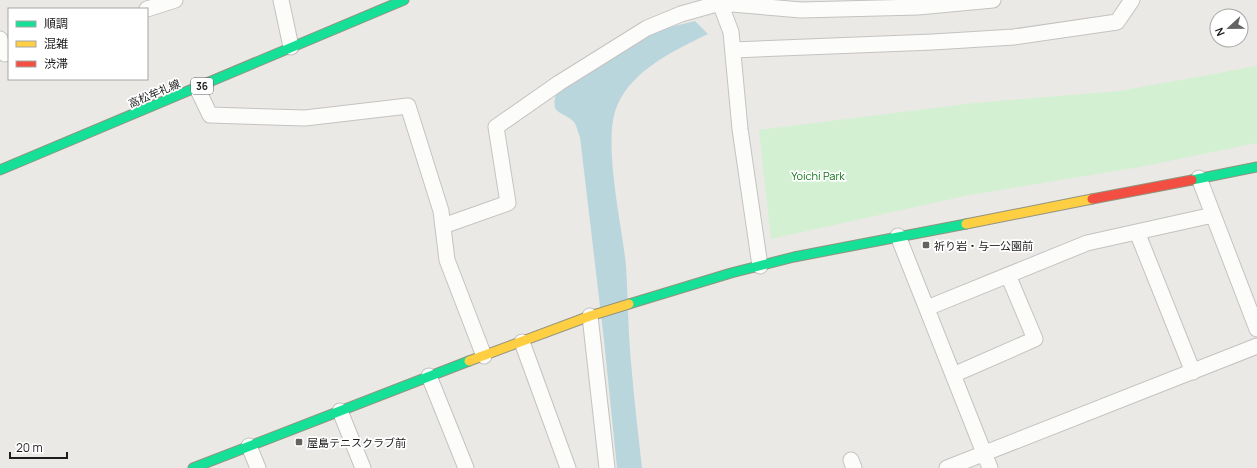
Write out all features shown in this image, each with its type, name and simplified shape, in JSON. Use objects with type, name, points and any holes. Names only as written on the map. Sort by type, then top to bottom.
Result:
[{"type":"street","points":[[148,9],[175,0]]},
{"type":"street","points":[[281,0],[291,47]]},
{"type":"street","name":"高松牟礼線","points":[[0,170],[404,0]]},
{"type":"street","points":[[443,226],[508,203],[496,126],[559,83],[648,28],[681,14],[719,1],[801,10],[918,7],[993,0]]},
{"type":"street","points":[[732,50],[933,42],[1014,37],[1117,22],[1132,0]]},
{"type":"street","points":[[719,1],[731,32],[740,129],[760,266]]},
{"type":"street","points":[[0,39],[5,54]]},
{"type":"street","points":[[196,88],[210,115],[305,118],[408,106],[441,211],[447,260],[484,356]]},
{"type":"street","points":[[193,468],[429,376],[593,315],[635,301],[760,266],[898,236],[1257,167]]},
{"type":"street","points":[[1199,178],[1257,329]]},
{"type":"street","points":[[927,308],[1087,243],[1213,215]]},
{"type":"street","points":[[1137,232],[1193,372]]},
{"type":"street","points":[[898,236],[990,468]]},
{"type":"street","points":[[953,375],[1035,339],[1008,275]]},
{"type":"street","points":[[593,315],[607,468]]},
{"type":"street","points":[[522,342],[568,468]]},
{"type":"street","points":[[947,468],[1257,346]]},
{"type":"street","points":[[429,376],[466,468]]},
{"type":"street","points":[[340,410],[363,468]]},
{"type":"street","points":[[249,446],[258,468]]},
{"type":"green space","name":"Yoichi Park","points":[[1257,66],[1257,143],[1140,167],[965,196],[771,239],[759,130],[974,103],[1119,91]]},
{"type":"water","points":[[695,21],[708,34],[656,62],[633,82],[624,93],[617,106],[613,121],[612,161],[626,265],[630,350],[642,468],[617,468],[604,340],[580,137],[574,122],[570,118],[558,112],[556,109],[556,94],[644,37],[670,27]]},
{"type":"traffic: fast","points":[[0,170],[404,0]]},
{"type":"traffic: fast","points":[[1192,180],[1257,167]]},
{"type":"traffic: fast","points":[[629,304],[731,273],[794,257],[966,224]]},
{"type":"traffic: fast","points":[[193,468],[469,361]]},
{"type":"traffic: slow","points":[[966,224],[1092,199]]},
{"type":"traffic: slow","points":[[469,361],[590,316],[629,304]]},
{"type":"traffic: jam","points":[[1092,199],[1192,180]]},
{"type":"place","name":"祈り岩・与一公園前","points":[[926,245]]},
{"type":"place","name":"屋島テニスクラブ前","points":[[299,442]]}]
